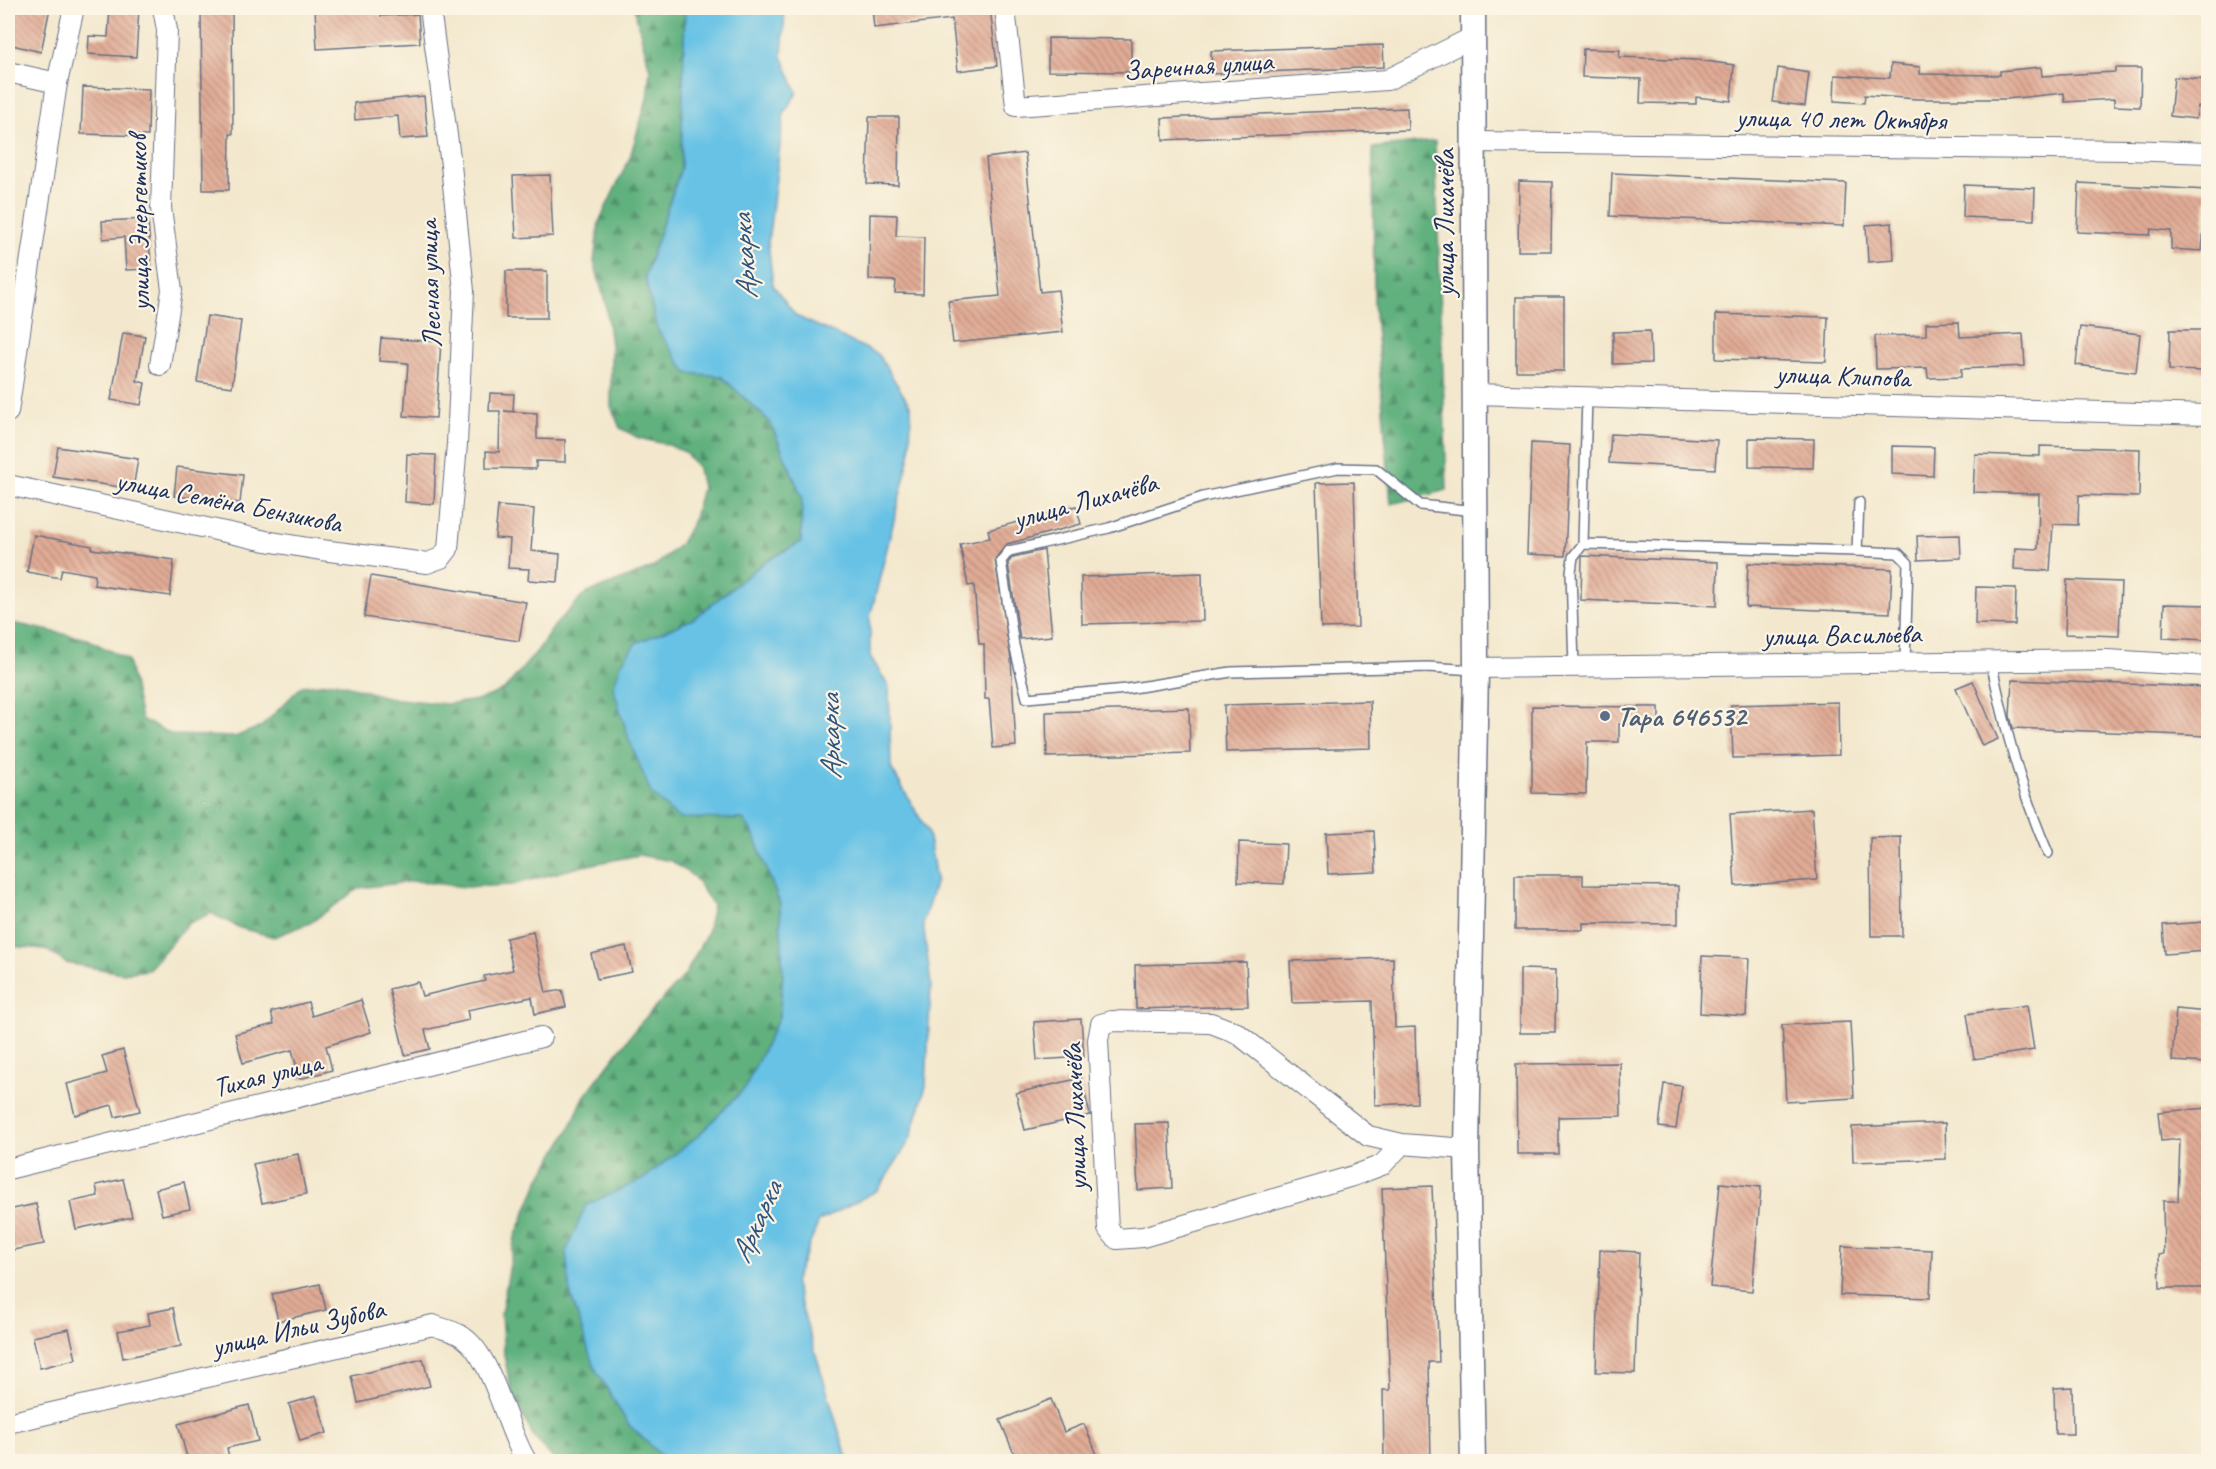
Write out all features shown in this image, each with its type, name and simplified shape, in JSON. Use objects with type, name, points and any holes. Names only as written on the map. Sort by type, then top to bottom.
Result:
[{"type":"street","points":[[8,412],[13,334],[57,83],[74,8]]},
{"type":"street","name":"улица Энергетиков","points":[[160,365],[172,290],[161,208],[167,30],[163,8]]},
{"type":"street","name":"Лесная улица","points":[[430,8],[451,165],[464,291],[457,444],[448,549],[441,558]]},
{"type":"street","name":"Заречная улица","points":[[1005,8],[1016,106],[1387,80],[1473,37]]},
{"type":"street","name":"улица Лихачёва","points":[[1473,8],[1476,669],[1467,1149],[1473,1461]]},
{"type":"street","points":[[8,72],[57,83]]},
{"type":"street","name":"улица 40 лет Октября","points":[[1473,142],[2128,150],[2208,153]]},
{"type":"street","name":"улица Клипова","points":[[1475,394],[2208,415]]},
{"type":"street","name":"улица Семёна Бензикова","points":[[8,485],[321,550],[427,563],[441,558]]},
{"type":"street","name":"улица Васильева","points":[[1476,669],[2107,660],[2208,666]]},
{"type":"street","name":"улица Лихачёва","points":[[1402,1144],[1382,1165],[1353,1176],[1143,1238],[1117,1239],[1108,1229],[1098,1040],[1101,1024],[1112,1021],[1211,1023],[1237,1033],[1368,1136],[1402,1144],[1467,1149]]},
{"type":"street","name":"Тихая улица","points":[[8,1169],[541,1037]]},
{"type":"street","name":"улица Ильи Зубова","points":[[8,1423],[433,1325],[464,1337],[475,1350],[490,1376],[519,1450],[527,1461]]},
{"type":"lane","points":[[1574,666],[1570,572],[1573,557],[1583,544],[1587,396]]},
{"type":"lane","name":"улица Лихачёва","points":[[1476,511],[1420,505],[1376,469],[1338,468],[1203,497],[1109,528],[1009,551],[1001,561],[1014,645],[1027,698],[1127,688],[1231,672],[1476,669]]},
{"type":"lane","points":[[1857,551],[1859,502]]},
{"type":"lane","points":[[1583,544],[1898,553],[1908,563],[1905,662]]},
{"type":"lane","points":[[1991,662],[2004,723],[2026,802],[2048,853]]},
{"type":"green space","points":[[634,8],[685,8],[681,168],[645,276],[687,373],[721,376],[770,422],[802,497],[801,542],[765,562],[693,619],[636,643],[678,817],[744,819],[753,833],[780,904],[783,976],[779,1017],[745,1088],[698,1136],[642,1181],[586,1205],[628,1424],[667,1461],[555,1461],[532,1434],[512,1394],[504,1355],[501,1314],[515,1237],[539,1180],[568,1132],[584,1097],[637,1027],[685,975],[707,933],[713,905],[694,877],[671,861],[639,855],[583,866],[512,885],[465,887],[416,881],[359,888],[310,923],[274,937],[240,928],[211,913],[187,924],[148,970],[122,973],[66,963],[45,949],[8,946],[8,622],[87,639],[128,660],[141,719],[173,735],[235,737],[262,726],[302,686],[335,682],[390,698],[446,704],[479,700],[504,690],[538,650],[555,625],[585,594],[654,567],[680,544],[693,522],[702,488],[698,468],[685,452],[669,445],[639,438],[620,428],[611,406],[611,345],[605,301],[594,262],[599,222],[630,157],[647,99],[650,70]]},
{"type":"green space","points":[[1435,141],[1447,490],[1391,504],[1374,303],[1373,148]]},
{"type":"water","name":"Аркарка","points":[[685,8],[785,8],[782,56],[797,93],[784,113],[768,243],[773,285],[796,316],[878,354],[911,407],[910,455],[870,617],[870,656],[889,687],[891,768],[928,832],[936,880],[923,922],[931,985],[926,1086],[910,1140],[878,1190],[819,1221],[794,1282],[848,1461],[667,1461],[628,1424],[593,1365],[570,1292],[566,1252],[586,1205],[642,1180],[698,1136],[745,1088],[779,1017],[783,976],[780,904],[753,833],[743,819],[678,818],[651,793],[629,739],[613,687],[622,662],[636,643],[693,619],[765,562],[801,542],[802,497],[770,422],[721,376],[687,373],[657,329],[645,276],[681,168]]},
{"type":"building","points":[[8,8],[50,8],[41,52],[8,44]]},
{"type":"building","points":[[110,8],[139,8],[136,57],[88,54],[89,36],[108,37]]},
{"type":"building","points":[[201,8],[232,8],[233,134],[230,134],[229,190],[203,190]]},
{"type":"building","points":[[315,8],[380,8],[381,16],[418,14],[420,43],[317,49]]},
{"type":"building","points":[[872,8],[990,8],[997,66],[958,71],[952,19],[874,28]]},
{"type":"building","points":[[1048,38],[1131,39],[1131,72],[1048,71]]},
{"type":"building","points":[[1383,45],[1384,67],[1212,74],[1211,51]]},
{"type":"building","points":[[1583,49],[1620,50],[1619,57],[1697,60],[1734,65],[1731,101],[1696,97],[1696,104],[1640,103],[1641,79],[1582,77]]},
{"type":"building","points":[[1891,64],[1920,67],[1920,74],[2000,75],[2000,71],[2041,67],[2042,76],[2115,72],[2115,68],[2141,68],[2140,107],[2114,106],[2114,99],[2065,102],[2064,93],[2006,99],[1917,99],[1865,95],[1864,103],[1834,101],[1835,75],[1890,78]]},
{"type":"building","points":[[1778,68],[1809,73],[1805,106],[1773,102]]},
{"type":"building","points":[[2174,77],[2208,80],[2208,107],[2198,106],[2196,119],[2170,116]]},
{"type":"building","points":[[83,87],[149,89],[148,136],[81,134]]},
{"type":"building","points":[[424,96],[428,137],[400,139],[398,116],[355,120],[354,103]]},
{"type":"building","points":[[1407,108],[1408,130],[1163,140],[1162,118]]},
{"type":"building","points":[[869,117],[899,117],[898,185],[867,184]]},
{"type":"building","points":[[1025,153],[1040,292],[1058,290],[1063,332],[953,343],[948,301],[1000,296],[986,158]]},
{"type":"building","points":[[1612,173],[1846,183],[1844,226],[1610,216]]},
{"type":"building","points":[[550,175],[553,236],[516,238],[513,176]]},
{"type":"building","points":[[1519,181],[1552,182],[1551,251],[1518,251]]},
{"type":"building","points":[[2079,183],[2207,190],[2202,251],[2171,249],[2171,231],[2151,229],[2150,235],[2077,232]]},
{"type":"building","points":[[1964,185],[2035,188],[2034,220],[1963,217]]},
{"type":"building","points":[[870,214],[897,215],[896,236],[924,237],[923,294],[895,293],[896,281],[869,280]]},
{"type":"building","points":[[148,219],[151,269],[126,270],[124,237],[103,239],[102,221]]},
{"type":"building","points":[[1892,223],[1894,260],[1868,262],[1866,225]]},
{"type":"building","points":[[506,271],[547,271],[547,318],[506,318]]},
{"type":"building","points":[[1516,297],[1564,297],[1564,371],[1516,371]]},
{"type":"building","points":[[1716,314],[1828,317],[1826,362],[1716,359]]},
{"type":"building","points":[[207,316],[241,321],[232,387],[197,382]]},
{"type":"building","points":[[1959,322],[1960,337],[2023,334],[2025,366],[1961,369],[1961,377],[1928,378],[1927,368],[1876,369],[1875,336],[1926,335],[1926,323]]},
{"type":"building","points":[[2080,327],[2140,334],[2136,372],[2076,365]]},
{"type":"building","points":[[2170,330],[2208,330],[2208,371],[2169,370]]},
{"type":"building","points":[[1650,331],[1651,363],[1613,364],[1613,332]]},
{"type":"building","points":[[123,333],[145,336],[137,381],[145,383],[141,405],[111,400]]},
{"type":"building","points":[[381,338],[441,342],[436,418],[404,416],[408,363],[379,361]]},
{"type":"building","points":[[490,393],[514,394],[513,412],[537,413],[537,439],[565,440],[565,462],[536,461],[536,469],[486,468],[486,451],[499,452],[500,411],[489,411]]},
{"type":"building","points":[[1611,434],[1717,440],[1715,469],[1609,463]]},
{"type":"building","points":[[1749,438],[1814,439],[1813,468],[1749,467]]},
{"type":"building","points":[[1531,443],[1570,445],[1565,556],[1527,554]]},
{"type":"building","points":[[1892,446],[1934,447],[1933,476],[1892,474]]},
{"type":"building","points":[[2040,446],[2140,449],[2139,497],[2079,495],[2078,525],[2053,524],[2050,571],[2014,569],[2015,548],[2038,549],[2039,494],[1973,492],[1975,454],[2040,456]]},
{"type":"building","points":[[58,447],[138,459],[133,489],[53,477]]},
{"type":"building","points":[[407,454],[436,455],[434,504],[405,502]]},
{"type":"building","points":[[177,467],[243,475],[240,503],[174,496]]},
{"type":"building","points":[[1354,482],[1358,627],[1321,628],[1316,483]]},
{"type":"building","points":[[498,506],[534,509],[531,551],[560,554],[558,582],[528,580],[529,569],[508,568],[510,539],[495,538]]},
{"type":"building","points":[[1076,506],[1081,524],[1007,544],[995,559],[1011,659],[1016,746],[993,748],[989,699],[985,699],[984,644],[979,644],[974,585],[968,586],[960,544],[990,538],[988,530]]},
{"type":"building","points":[[34,535],[92,546],[92,549],[174,560],[170,596],[94,585],[95,575],[62,569],[60,578],[27,572]]},
{"type":"building","points":[[1960,535],[1961,558],[1918,560],[1917,536]]},
{"type":"building","points":[[1044,550],[1052,636],[1020,639],[1008,563],[1013,557]]},
{"type":"building","points":[[1582,556],[1718,562],[1717,606],[1581,600]]},
{"type":"building","points":[[1748,563],[1892,569],[1890,613],[1746,607]]},
{"type":"building","points":[[1202,573],[1203,621],[1082,624],[1081,577]]},
{"type":"building","points":[[371,576],[526,602],[519,641],[364,617]]},
{"type":"building","points":[[2067,580],[2121,582],[2119,636],[2065,634]]},
{"type":"building","points":[[1976,587],[2016,588],[2015,625],[1975,624]]},
{"type":"building","points":[[2164,604],[2208,605],[2208,640],[2163,638]]},
{"type":"building","points":[[2012,680],[2208,687],[2208,736],[2013,728],[2010,716]]},
{"type":"building","points":[[1973,681],[1998,739],[1982,746],[1956,688]]},
{"type":"building","points":[[1370,701],[1371,748],[1226,752],[1224,705]]},
{"type":"building","points":[[1838,702],[1839,755],[1733,758],[1731,705]]},
{"type":"building","points":[[1532,706],[1659,707],[1659,725],[1619,724],[1619,742],[1587,742],[1586,794],[1532,793]]},
{"type":"building","points":[[1189,708],[1190,753],[1047,757],[1046,712]]},
{"type":"building","points":[[1812,809],[1817,880],[1735,886],[1730,814]]},
{"type":"building","points":[[1374,831],[1376,872],[1328,874],[1326,833]]},
{"type":"building","points":[[1901,837],[1902,936],[1871,936],[1870,838]]},
{"type":"building","points":[[1239,842],[1286,844],[1284,884],[1238,882]]},
{"type":"building","points":[[1515,875],[1583,875],[1583,885],[1678,886],[1678,924],[1583,923],[1583,930],[1515,930]]},
{"type":"building","points":[[2204,922],[2206,951],[2165,954],[2163,925]]},
{"type":"building","points":[[533,932],[546,993],[562,990],[566,1007],[535,1014],[532,997],[467,1010],[469,1020],[425,1030],[430,1049],[405,1055],[389,989],[418,982],[422,996],[485,981],[484,976],[513,970],[506,938]]},
{"type":"building","points":[[626,946],[632,972],[597,979],[591,954]]},
{"type":"building","points":[[1702,956],[1749,958],[1746,1016],[1700,1013]]},
{"type":"building","points":[[1393,958],[1395,1028],[1415,1027],[1417,1103],[1375,1105],[1372,1001],[1292,1003],[1290,961]]},
{"type":"building","points":[[1246,962],[1248,1006],[1136,1009],[1135,965]]},
{"type":"building","points":[[1520,969],[1556,970],[1555,1033],[1520,1033]]},
{"type":"building","points":[[361,1000],[371,1032],[326,1046],[332,1070],[300,1079],[292,1050],[243,1063],[235,1034],[274,1024],[271,1012],[308,1002],[312,1016]]},
{"type":"building","points":[[2027,1005],[2034,1050],[1974,1059],[1967,1014]]},
{"type":"building","points":[[2176,1009],[2208,1012],[2208,1063],[2172,1061]]},
{"type":"building","points":[[1081,1019],[1084,1057],[1037,1060],[1034,1022]]},
{"type":"building","points":[[1850,1022],[1854,1098],[1786,1102],[1782,1025]]},
{"type":"building","points":[[123,1050],[140,1111],[115,1117],[112,1105],[75,1115],[67,1084],[107,1073],[102,1056]]},
{"type":"building","points":[[1620,1063],[1621,1116],[1558,1117],[1558,1154],[1517,1154],[1516,1064]]},
{"type":"building","points":[[1081,1078],[1090,1115],[1025,1130],[1016,1093]]},
{"type":"building","points":[[1664,1084],[1682,1086],[1676,1129],[1659,1127]]},
{"type":"building","points":[[2208,1108],[2208,1288],[2160,1288],[2159,1255],[2164,1254],[2163,1201],[2178,1201],[2180,1139],[2161,1141],[2158,1112]]},
{"type":"building","points":[[1169,1123],[1172,1188],[1138,1190],[1135,1124]]},
{"type":"building","points":[[1945,1123],[1946,1159],[1853,1162],[1852,1127]]},
{"type":"building","points":[[298,1154],[306,1194],[262,1203],[253,1164]]},
{"type":"building","points":[[123,1179],[132,1217],[76,1229],[70,1202],[98,1196],[96,1185]]},
{"type":"building","points":[[184,1182],[190,1209],[162,1215],[156,1189]]},
{"type":"building","points":[[1720,1183],[1761,1187],[1752,1291],[1710,1287]]},
{"type":"building","points":[[1432,1186],[1439,1362],[1429,1362],[1431,1461],[1384,1461],[1383,1390],[1390,1390],[1382,1188]]},
{"type":"building","points":[[36,1204],[44,1244],[8,1251],[8,1210]]},
{"type":"building","points":[[1842,1246],[1932,1250],[1930,1298],[1840,1295]]},
{"type":"building","points":[[1600,1250],[1639,1252],[1635,1373],[1596,1372]]},
{"type":"building","points":[[320,1284],[326,1310],[278,1321],[272,1294]]},
{"type":"building","points":[[173,1308],[181,1346],[123,1358],[118,1331],[150,1325],[148,1313]]},
{"type":"building","points":[[69,1329],[76,1359],[40,1368],[33,1337]]},
{"type":"building","points":[[423,1359],[430,1386],[358,1403],[352,1376]]},
{"type":"building","points":[[2072,1387],[2073,1434],[2055,1434],[2054,1388]]},
{"type":"building","points":[[316,1396],[327,1433],[300,1441],[289,1404]]},
{"type":"building","points":[[1051,1399],[1064,1432],[1084,1424],[1100,1461],[1017,1461],[1000,1420]]},
{"type":"building","points":[[249,1405],[258,1441],[227,1448],[230,1461],[188,1461],[178,1424]]},
{"type":"place","name":"Тара 646532","points":[[1605,716]]}]
